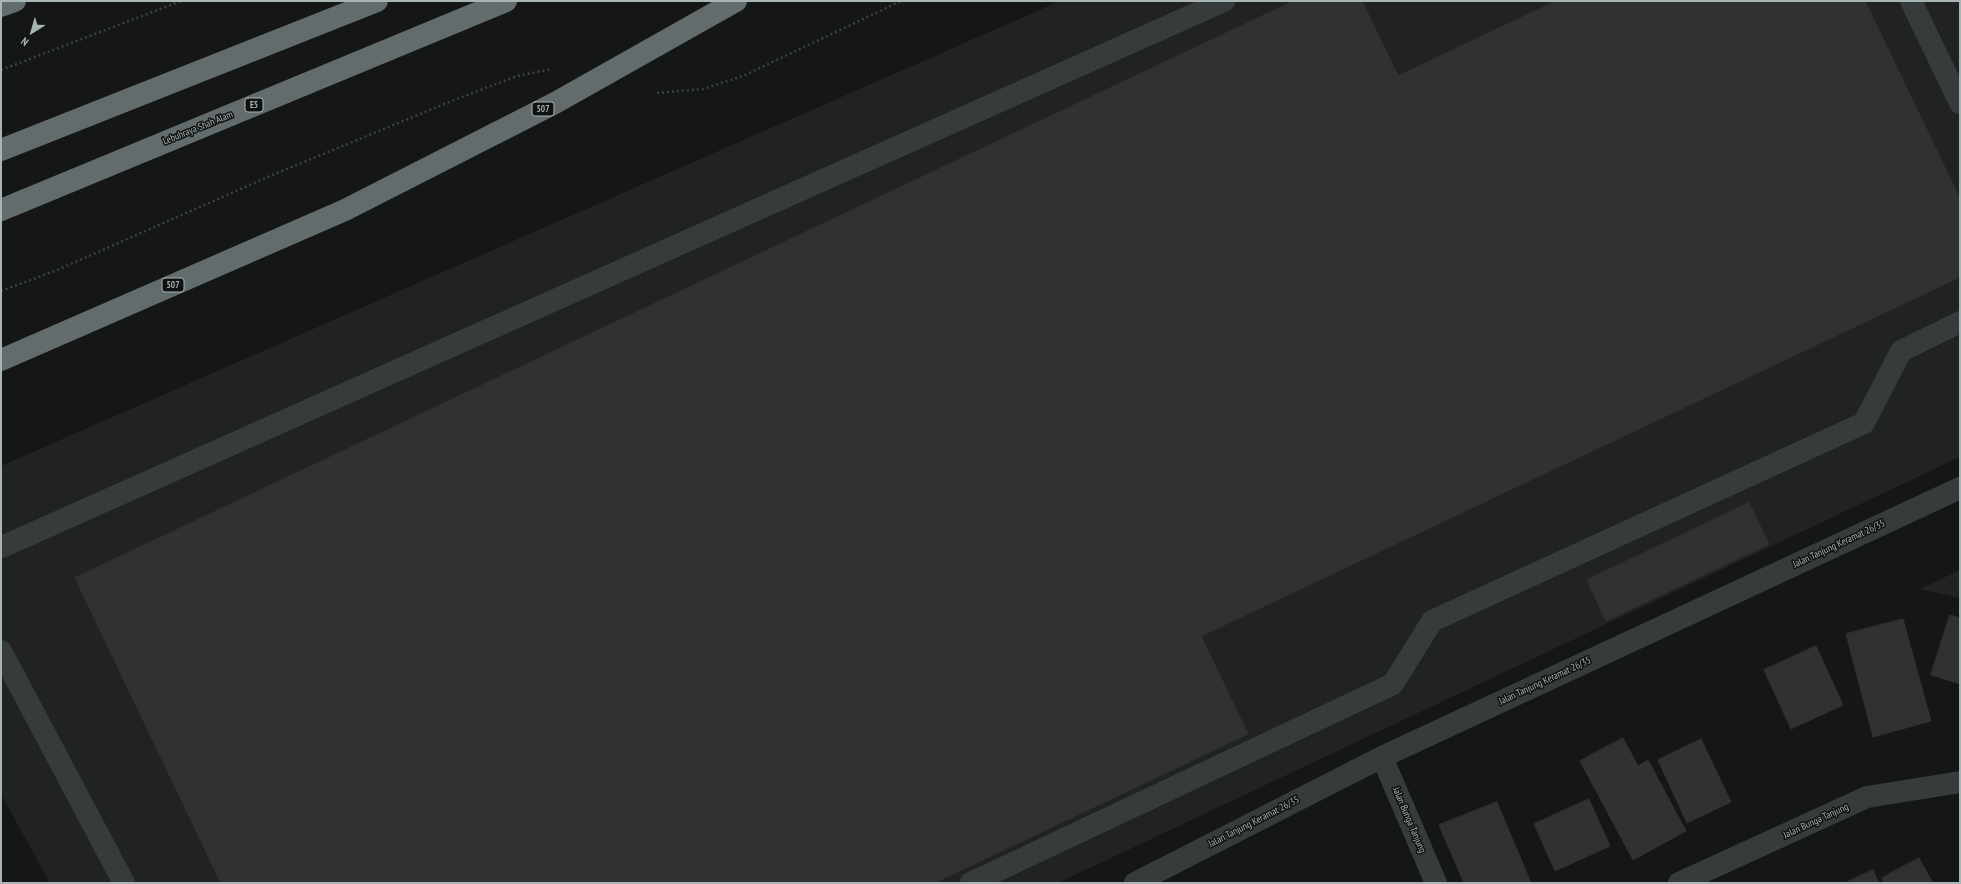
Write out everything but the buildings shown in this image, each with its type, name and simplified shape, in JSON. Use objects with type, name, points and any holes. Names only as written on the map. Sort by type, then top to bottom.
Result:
[{"type":"highway","points":[[1,6],[16,1]]},
{"type":"highway","points":[[1,150],[377,1]]},
{"type":"highway","name":"Lebuhraya Shah Alam","points":[[1,210],[506,1]]},
{"type":"highway","name":"507","points":[[1,360],[345,210],[554,103],[736,1]]},
{"type":"street","points":[[2,547],[1224,1]]},
{"type":"street","points":[[1911,1],[1960,103]]},
{"type":"street","points":[[971,883],[1392,684],[1432,621],[1864,423],[1901,351],[1960,322]]},
{"type":"street","name":"Jalan Tanjung Keramat 26/35","points":[[1135,883],[1382,757],[1960,488]]},
{"type":"street","points":[[1,651],[124,883]]},
{"type":"street","name":"Jalan Bunga Tanjung","points":[[1382,757],[1436,883]]},
{"type":"street","name":"Jalan Bunga Tanjung","points":[[1679,883],[1867,797],[1960,782]]},
{"type":"path","points":[[1,70],[181,1]]},
{"type":"path","points":[[657,94],[703,89],[743,76],[902,1]]},
{"type":"path","points":[[1,291],[54,271],[165,224],[270,176],[454,100],[517,76],[552,69]]},
{"type":"shaded area","points":[[1060,1],[1960,1],[1960,457],[1058,883],[50,883],[1,794],[1,466]]},
{"type":"shaded area","points":[[1960,570],[1960,598],[1920,589]]}]
